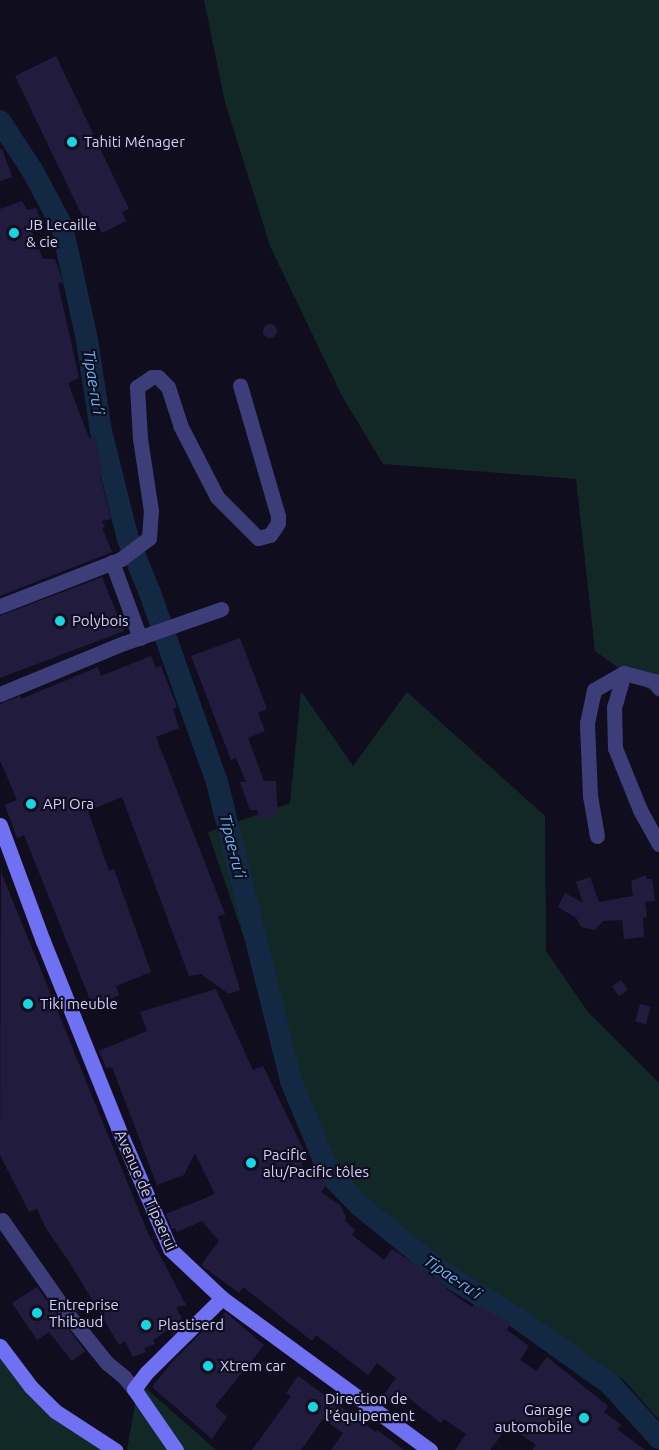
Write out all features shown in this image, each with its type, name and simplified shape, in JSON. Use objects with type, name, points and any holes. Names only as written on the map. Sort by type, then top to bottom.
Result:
[{"type":"main road","name":"Avenue de Tipaerui","points":[[0,825],[43,941],[162,1233],[178,1259],[222,1298],[260,1323],[430,1450]]},
{"type":"main road","points":[[176,1450],[134,1389],[147,1372],[222,1298]]},
{"type":"main road","points":[[0,1346],[31,1387],[55,1411],[115,1450]]},
{"type":"street","points":[[0,606],[117,561],[149,538],[152,524],[140,438],[137,387],[152,377],[158,377],[168,387],[180,425],[210,487],[222,504],[258,538],[266,537],[275,530],[278,516],[240,385]]},
{"type":"street","points":[[117,561],[140,638]]},
{"type":"street","points":[[0,694],[140,638],[221,609]]},
{"type":"street","points":[[597,836],[590,796],[587,723],[594,690],[624,673],[654,681],[659,688]]},
{"type":"street","points":[[624,673],[614,707],[615,748],[640,810],[659,844]]},
{"type":"street","points":[[2,1220],[70,1317],[107,1363],[134,1389]]},
{"type":"green space","points":[[204,0],[659,0],[659,697],[595,651],[576,479],[383,464],[342,396],[270,246],[225,102]]},
{"type":"green space","points":[[301,691],[353,766],[407,692],[545,816],[546,951],[588,1012],[659,1083],[659,1420],[625,1381],[446,1271],[382,1223],[328,1166],[289,1093],[275,1051],[260,985],[208,832],[290,803]]},
{"type":"green space","points":[[0,1346],[32,1383],[111,1450],[0,1450]]},
{"type":"green space","points":[[139,1382],[216,1450],[127,1450]]},
{"type":"building","name":"Tahiti Ménager","points":[[56,56],[129,209],[122,212],[126,221],[102,233],[97,223],[88,228],[15,76]]},
{"type":"building","points":[[2,148],[12,177],[0,181],[0,149]]},
{"type":"building","points":[[22,201],[27,210],[36,208],[43,227],[32,232],[43,259],[55,259],[63,282],[58,284],[79,378],[68,383],[89,438],[95,436],[104,474],[100,475],[111,519],[102,521],[105,527],[102,528],[112,552],[0,596],[0,209]]},
{"type":"building","points":[[270,324],[275,326],[277,331],[275,336],[270,338],[265,336],[263,331],[265,326]]},
{"type":"building","name":"Polybois","points":[[102,577],[124,631],[0,678],[0,616]]},
{"type":"building","points":[[240,638],[267,709],[258,713],[265,731],[248,738],[264,781],[276,781],[278,816],[259,818],[257,810],[250,810],[240,782],[246,782],[236,758],[231,760],[191,656]]},
{"type":"building","points":[[151,656],[156,668],[161,666],[177,707],[173,709],[179,728],[156,737],[225,914],[218,916],[240,990],[229,994],[201,974],[189,976],[122,797],[88,811],[109,871],[114,869],[151,972],[116,986],[119,995],[93,1007],[24,835],[17,838],[5,805],[17,800],[0,760],[0,704],[20,696],[21,699],[98,667],[101,676]]},
{"type":"building","points":[[1,872],[147,1231],[186,1305],[176,1307],[182,1319],[169,1324],[174,1326],[153,1340],[155,1344],[144,1348],[146,1352],[133,1357],[125,1341],[119,1345],[70,1263],[47,1230],[37,1209],[29,1212],[0,1155]]},
{"type":"building","points":[[646,875],[647,879],[652,879],[655,901],[645,902],[647,917],[643,918],[644,937],[624,939],[622,920],[603,921],[595,930],[581,927],[576,918],[558,907],[565,893],[583,903],[576,882],[590,877],[599,902],[633,896],[631,881]]},
{"type":"building","points":[[621,980],[628,990],[619,996],[612,986]]},
{"type":"building","points":[[216,989],[253,1070],[263,1066],[307,1157],[301,1165],[327,1184],[321,1192],[341,1206],[345,1221],[355,1230],[352,1235],[384,1260],[392,1249],[439,1280],[447,1286],[446,1289],[472,1307],[474,1304],[511,1323],[507,1330],[529,1346],[520,1360],[536,1371],[547,1357],[608,1406],[604,1412],[621,1425],[617,1429],[645,1450],[532,1450],[536,1445],[508,1426],[490,1450],[455,1450],[466,1434],[444,1419],[441,1423],[406,1396],[397,1408],[382,1397],[396,1378],[377,1363],[368,1375],[316,1335],[312,1341],[243,1287],[239,1293],[201,1265],[219,1241],[202,1221],[177,1232],[175,1228],[172,1229],[166,1214],[215,1194],[195,1153],[184,1175],[157,1185],[112,1067],[106,1068],[99,1051],[147,1031],[140,1012]]},
{"type":"building","points":[[640,1004],[651,1007],[646,1024],[635,1021]]},
{"type":"building","name":"Entreprise Thibaud","points":[[37,1287],[85,1351],[72,1361],[49,1332],[37,1340],[12,1303]]},
{"type":"building","name":"Xtrem car","points":[[225,1312],[264,1345],[215,1406],[227,1417],[212,1439],[152,1387],[173,1361],[211,1323],[215,1325]]},
{"type":"building","name":"Direction de l'équipement","points":[[298,1376],[404,1450],[331,1450],[343,1433],[323,1419],[301,1450],[252,1450],[291,1396],[286,1393]]},
{"type":"waterway","name":"Tipae-ru’i","points":[[0,121],[32,170],[62,226],[87,340],[101,431],[128,539],[150,593],[217,782],[291,1081],[330,1175],[360,1206],[443,1273],[519,1319],[610,1384],[659,1438]]},
{"type":"place","name":"Tahiti Ménager","points":[[72,142]]},
{"type":"place","name":"JB Lecaille & cie","points":[[14,233]]},
{"type":"place","name":"Polybois","points":[[60,621]]},
{"type":"place","name":"API Ora","points":[[31,804]]},
{"type":"place","name":"Tiki meuble","points":[[28,1004]]},
{"type":"place","name":"Pacific alu/Pacific tôles","points":[[251,1163]]},
{"type":"place","name":"Entreprise Thibaud","points":[[37,1313]]},
{"type":"place","name":"Plastiserd","points":[[146,1325]]},
{"type":"place","name":"Xtrem car","points":[[208,1366]]},
{"type":"place","name":"Direction de l'équipement","points":[[313,1407]]},
{"type":"place","name":"Garage automobile","points":[[584,1418]]}]
